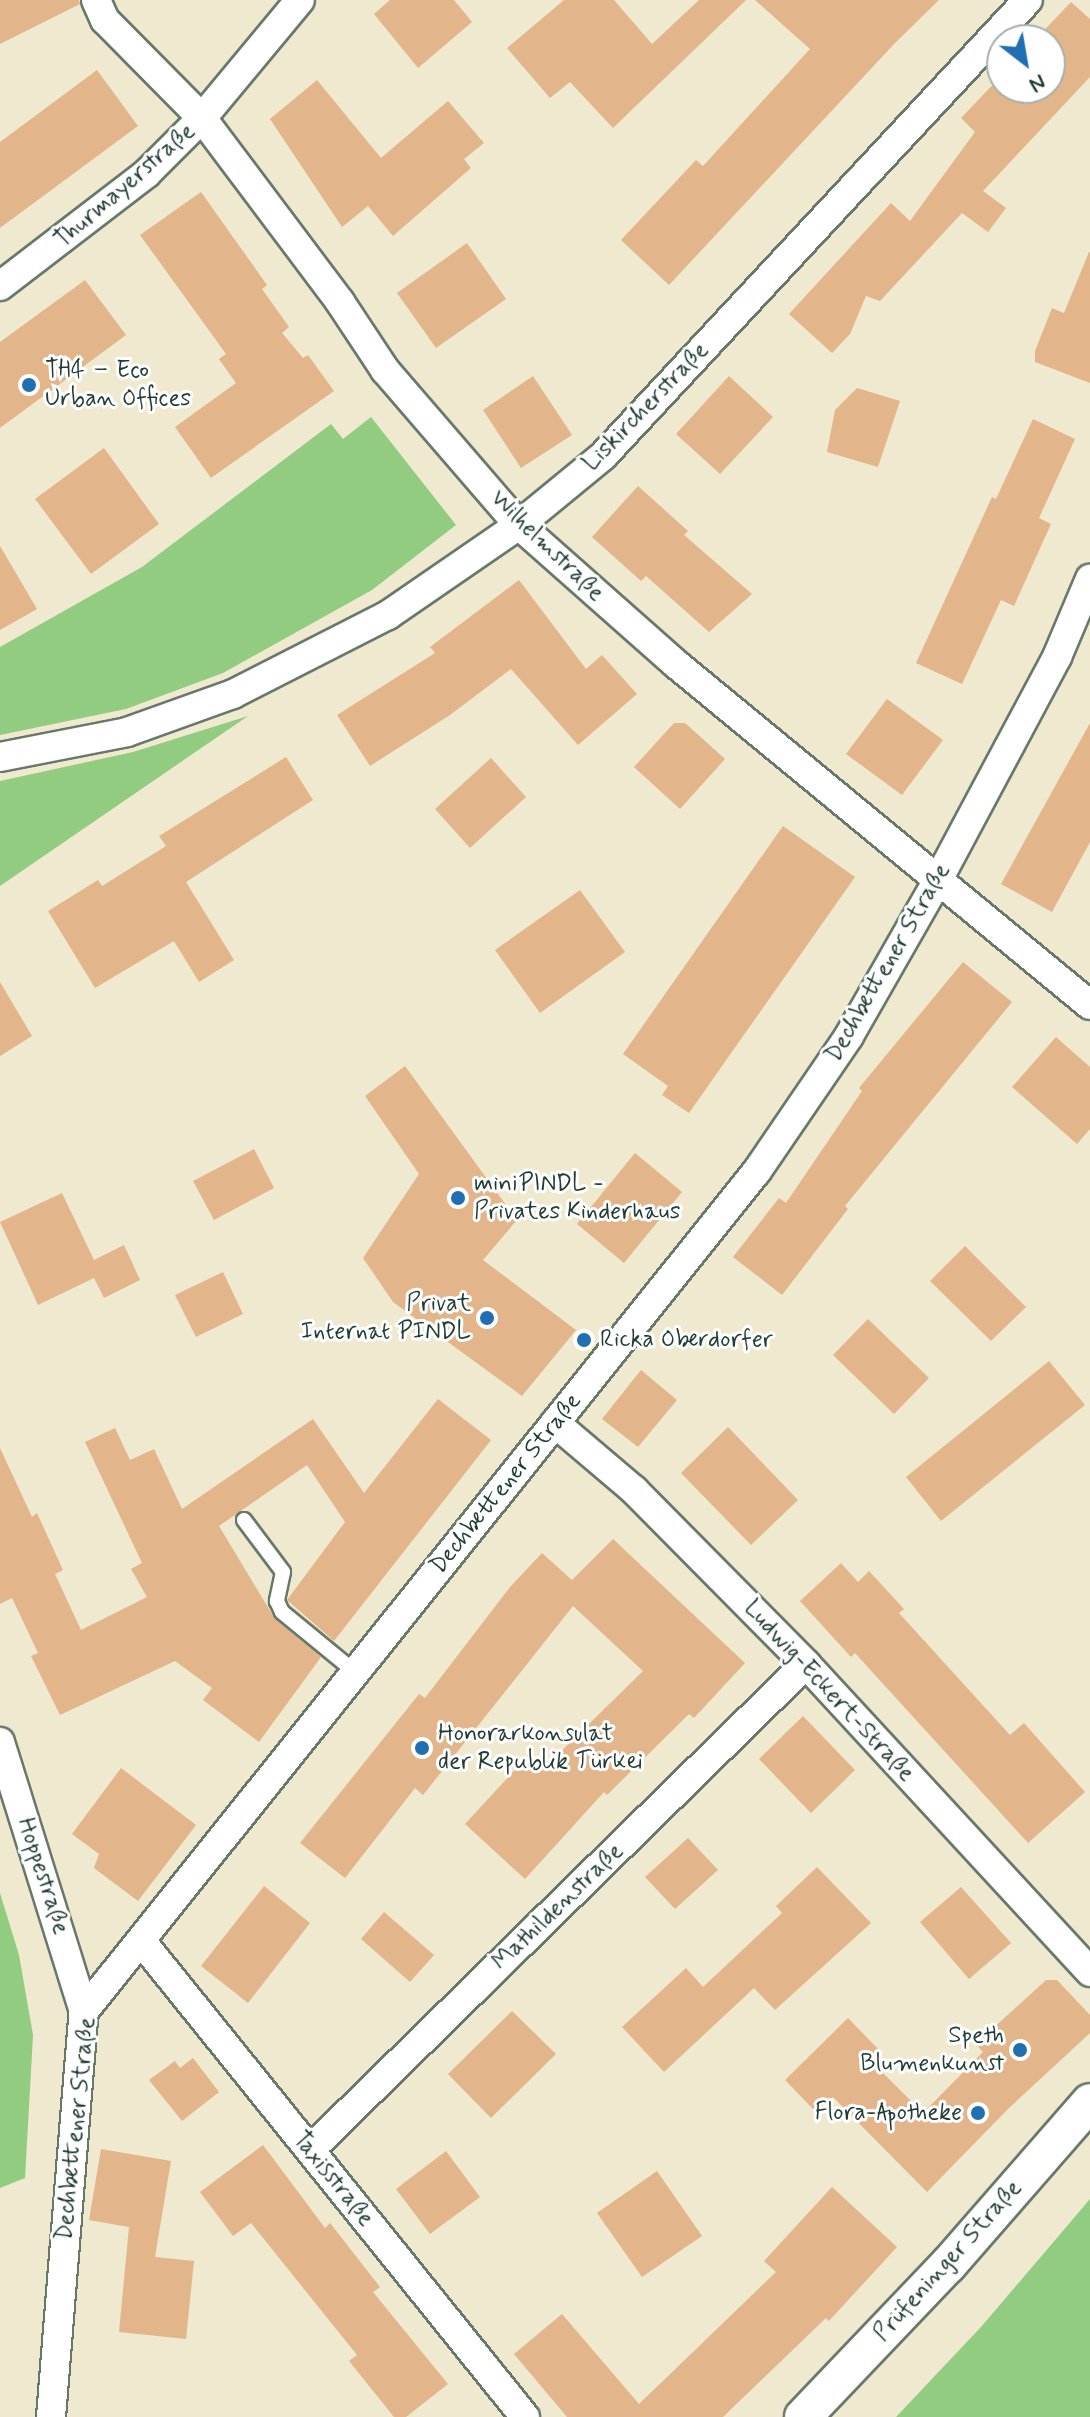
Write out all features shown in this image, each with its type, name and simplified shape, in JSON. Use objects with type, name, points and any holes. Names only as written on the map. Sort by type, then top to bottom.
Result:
[{"type":"street","name":"Wilhelmstraße","points":[[96,0],[105,20],[202,118],[340,302],[385,370],[519,525],[676,664],[1090,1005]]},
{"type":"street","name":"Thurmayerstraße","points":[[0,286],[147,173],[202,118],[300,0]]},
{"type":"street","name":"Liskircherstraße","points":[[0,757],[127,732],[233,694],[388,615],[519,525],[603,456],[1028,0]]},
{"type":"street","name":"Dechbettener Straße","points":[[51,2417],[84,2011],[757,1171],[849,1036],[939,878],[1057,657],[1090,579]]},
{"type":"street","name":"Ludwig-Eckert-Straße","points":[[555,1423],[634,1490],[806,1664],[1090,1972]]},
{"type":"street","name":"Mathildenstraße","points":[[310,2150],[806,1664]]},
{"type":"street","name":"Hoppestraße","points":[[0,1742],[84,2011]]},
{"type":"street","name":"Taxisstraße","points":[[142,1942],[525,2417]]},
{"type":"street","name":"Prüfeninger Straße","points":[[803,2417],[948,2265],[1090,2102]]},
{"type":"lane","points":[[244,1520],[283,1572],[277,1601],[282,1612],[355,1672]]},
{"type":"green space","points":[[371,417],[456,525],[372,590],[223,673],[126,709],[0,735],[0,647],[142,567],[331,424],[343,439]]},
{"type":"green space","points":[[248,716],[0,886],[0,781],[133,752]]},
{"type":"green space","points":[[0,1893],[19,1955],[33,2035],[25,2178],[0,2188]]},
{"type":"green space","points":[[1090,2199],[1090,2417],[896,2417],[981,2327]]},
{"type":"building","points":[[0,0],[79,0],[80,4],[0,44]]},
{"type":"building","points":[[390,0],[454,0],[472,22],[418,68],[374,14]]},
{"type":"building","points":[[564,0],[614,0],[652,44],[699,0],[746,0],[613,128],[570,82],[550,98],[507,48]]},
{"type":"building","points":[[755,0],[939,0],[669,285],[621,240],[696,160],[703,166],[810,49]]},
{"type":"building","points":[[1071,2],[1090,19],[1090,77],[1066,103],[1066,24],[1050,24]]},
{"type":"building","points":[[97,70],[138,126],[0,228],[0,142]]},
{"type":"building","points":[[317,80],[381,158],[448,101],[484,143],[464,159],[471,168],[393,236],[368,206],[342,227],[270,119]]},
{"type":"building","points":[[986,92],[986,104],[1065,104],[983,191],[1006,208],[988,232],[962,213],[880,301],[866,296],[850,334],[832,353],[789,314],[891,203],[910,221],[975,132],[961,118]]},
{"type":"building","points":[[201,192],[267,285],[262,289],[289,327],[282,333],[303,358],[308,355],[334,391],[211,478],[175,427],[236,383],[219,359],[226,354],[140,235]]},
{"type":"building","points":[[467,243],[506,299],[436,348],[397,293]]},
{"type":"building","points":[[1089,252],[1090,383],[1035,362],[1035,351],[1052,308],[1064,313]]},
{"type":"building","name":"TH4 – Eco Urban Offices","points":[[85,280],[126,335],[0,428],[0,342]]},
{"type":"building","points":[[533,376],[572,435],[521,468],[483,410]]},
{"type":"building","points":[[729,376],[773,417],[720,474],[676,434]]},
{"type":"building","points":[[857,388],[900,401],[878,467],[827,452],[835,410]]},
{"type":"building","points":[[1033,419],[1075,439],[1039,518],[1051,524],[1014,606],[1001,600],[962,684],[916,663],[992,497],[996,499]]},
{"type":"building","points":[[104,448],[159,524],[91,574],[35,499]]},
{"type":"building","points":[[638,486],[688,531],[684,535],[752,594],[709,632],[646,576],[641,581],[592,537]]},
{"type":"building","points":[[0,546],[37,609],[0,630]]},
{"type":"building","points":[[519,580],[586,669],[602,655],[637,694],[578,745],[511,669],[450,715],[370,766],[337,715],[435,653],[430,647]]},
{"type":"building","points":[[887,699],[943,740],[902,795],[846,754]]},
{"type":"building","points":[[674,723],[685,723],[725,759],[680,809],[634,767]]},
{"type":"building","points":[[1090,723],[1090,842],[1052,912],[1001,884]]},
{"type":"building","points":[[286,757],[313,800],[186,882],[234,960],[199,982],[174,941],[95,988],[48,911],[98,880],[102,886],[166,846],[159,836]]},
{"type":"building","points":[[491,758],[526,797],[470,848],[435,809]]},
{"type":"building","points":[[783,826],[855,877],[689,1113],[662,1095],[668,1086],[623,1054]]},
{"type":"building","points":[[580,890],[625,952],[540,1013],[495,950]]},
{"type":"building","points":[[963,962],[1012,1002],[845,1206],[848,1209],[782,1295],[733,1257],[779,1198],[786,1203],[862,1091],[859,1088]]},
{"type":"building","points":[[0,982],[32,1036],[0,1056]]},
{"type":"building","points":[[1056,1037],[1090,1067],[1090,1129],[1077,1144],[1012,1087]]},
{"type":"building","points":[[405,1066],[517,1220],[483,1260],[576,1330],[522,1396],[393,1302],[363,1258],[419,1174],[365,1096]]},
{"type":"building","points":[[254,1149],[274,1188],[214,1220],[193,1181]]},
{"type":"building","points":[[635,1153],[682,1192],[624,1263],[577,1224]]},
{"type":"building","points":[[62,1193],[94,1260],[124,1245],[140,1280],[104,1298],[94,1278],[38,1305],[0,1222]]},
{"type":"building","points":[[965,1246],[1026,1307],[991,1341],[930,1281]]},
{"type":"building","points":[[223,1272],[243,1314],[196,1337],[175,1295]]},
{"type":"building","points":[[868,1319],[929,1378],[894,1414],[833,1355]]},
{"type":"building","points":[[1049,1361],[1085,1405],[941,1521],[906,1477]]},
{"type":"building","points":[[641,1370],[677,1400],[638,1447],[602,1419]]},
{"type":"building","points":[[438,1399],[491,1440],[334,1641],[287,1600],[345,1522],[307,1465],[219,1526],[275,1619],[321,1657],[259,1742],[203,1700],[212,1688],[175,1661],[60,1715],[31,1656],[38,1653],[12,1598],[0,1604],[0,1448],[32,1517],[37,1513],[63,1570],[55,1574],[81,1630],[147,1597],[131,1569],[142,1563],[85,1442],[115,1428],[130,1460],[154,1449],[182,1509],[313,1419],[364,1493]]},
{"type":"building","points":[[728,1427],[798,1500],[751,1545],[681,1473]]},
{"type":"building","points":[[613,1539],[745,1663],[694,1718],[689,1714],[607,1795],[604,1792],[525,1879],[465,1824],[524,1760],[539,1773],[643,1671],[573,1606],[423,1795],[415,1788],[345,1878],[300,1843],[419,1694],[425,1698],[510,1587],[542,1553],[572,1580]]},
{"type":"building","points":[[841,1563],[858,1582],[869,1571],[904,1609],[899,1613],[1010,1735],[1024,1723],[1085,1792],[1028,1843],[855,1653],[851,1657],[800,1601]]},
{"type":"building","points":[[803,1716],[855,1770],[811,1813],[759,1759]]},
{"type":"building","points":[[121,1768],[196,1825],[138,1901],[94,1868],[99,1854],[72,1834]]},
{"type":"building","points":[[688,1838],[718,1870],[675,1909],[645,1877]]},
{"type":"building","points":[[817,1867],[871,1923],[775,2010],[754,1988],[664,2072],[622,2027],[686,1968],[703,1987],[782,1913],[776,1906]]},
{"type":"building","points":[[264,1886],[310,1923],[248,2003],[201,1966]]},
{"type":"building","points":[[961,1887],[1011,1943],[969,1979],[920,1922]]},
{"type":"building","points":[[384,1912],[434,1955],[410,1982],[361,1939]]},
{"type":"building","points":[[1046,1980],[1057,1980],[1090,2015],[1090,2033],[1009,2108],[927,2192],[833,2097],[817,2113],[785,2080],[848,2018],[880,2051],[870,2060],[923,2113],[983,2052],[976,2044]]},
{"type":"building","points":[[512,2011],[556,2054],[491,2118],[448,2074]]},
{"type":"building","points":[[193,2058],[219,2092],[182,2121],[149,2080],[175,2061],[180,2068]]},
{"type":"building","points":[[263,2145],[325,2228],[330,2223],[380,2287],[373,2292],[448,2384],[406,2417],[394,2417],[349,2361],[357,2355],[251,2223],[233,2236],[200,2192]]},
{"type":"building","points":[[101,2149],[171,2161],[155,2257],[194,2261],[186,2339],[119,2332],[129,2227],[89,2220]]},
{"type":"building","points":[[446,2151],[480,2197],[430,2234],[396,2189]]},
{"type":"building","points":[[657,2171],[702,2236],[642,2277],[597,2213]]},
{"type":"building","points":[[832,2187],[897,2247],[829,2321],[826,2318],[723,2417],[567,2417],[514,2354],[562,2314],[639,2404],[776,2272],[764,2261]]},
{"type":"place","name":"TH4 – Eco Urban Offices","points":[[29,385]]},
{"type":"place","name":"miniPINDL - Privates Kinderhaus","points":[[458,1198]]},
{"type":"place","name":"Privat Internat PINDL","points":[[487,1318]]},
{"type":"place","name":"Ricka Oberdorfer","points":[[584,1340]]},
{"type":"place","name":"Honorarkonsulat der Republik Türkei","points":[[422,1748]]},
{"type":"place","name":"Speth Blumenkunst","points":[[1020,2050]]},
{"type":"place","name":"Flora-Apotheke","points":[[978,2113]]}]
